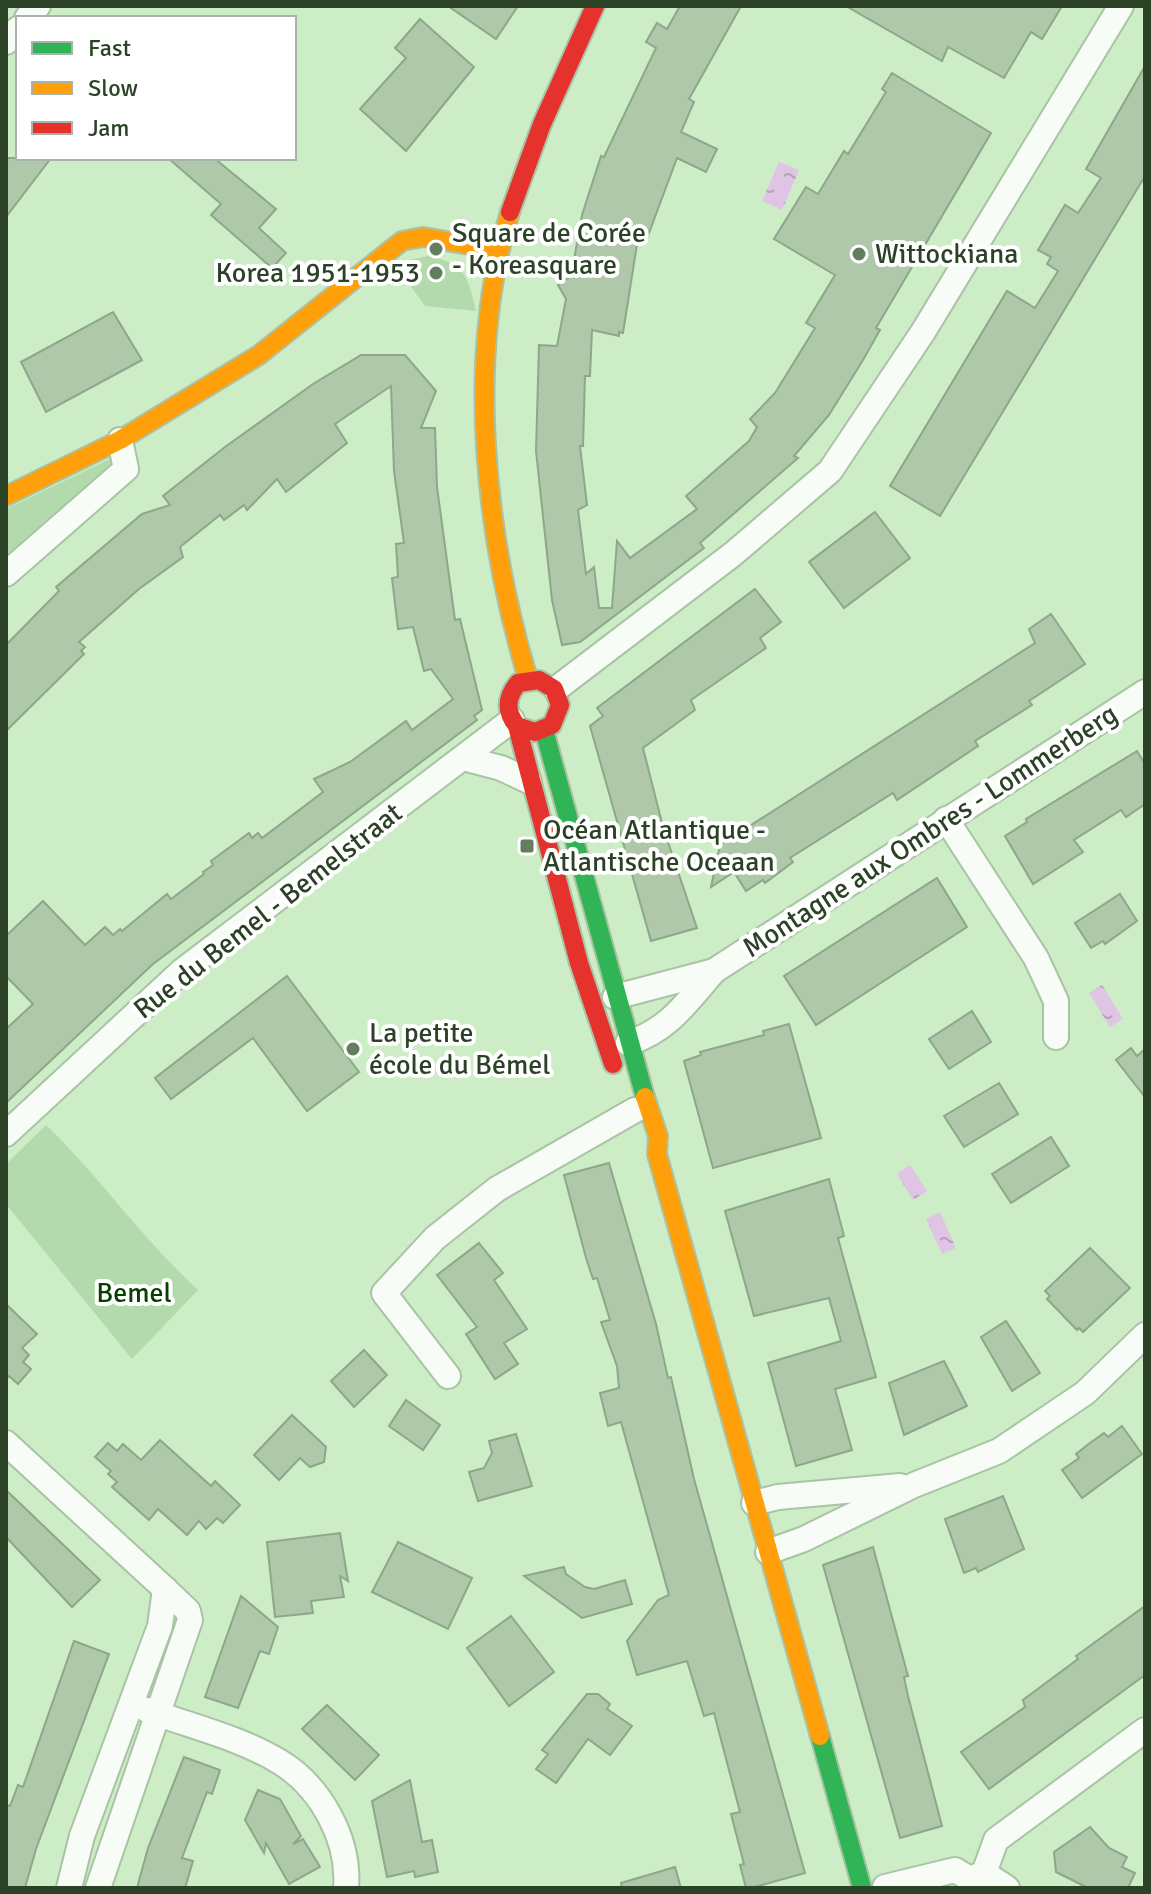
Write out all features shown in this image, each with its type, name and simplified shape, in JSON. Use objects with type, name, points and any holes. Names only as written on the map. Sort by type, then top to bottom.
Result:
[{"type":"street","points":[[528,679],[502,579],[489,480],[487,372],[499,250],[546,110],[595,6]]},
{"type":"street","points":[[556,689],[733,554],[830,471],[923,332],[1121,6]]},
{"type":"street","points":[[6,496],[120,440],[259,355],[402,241],[423,237],[499,250]]},
{"type":"street","points":[[6,574],[126,469],[120,440]]},
{"type":"street","points":[[514,723],[535,732],[544,730],[558,718],[561,708],[556,689],[544,680],[528,679],[518,683],[507,701],[599,1026],[647,1140],[657,1154]]},
{"type":"street","name":"Montagne aux Ombres - Lommerberg","points":[[628,1043],[651,1036],[674,1018],[714,971],[1145,692]]},
{"type":"street","name":"Rue du Bemel - Bemelstraat","points":[[6,1134],[182,971],[463,758],[514,723]]},
{"type":"street","points":[[544,730],[615,997],[658,1136],[657,1154],[768,1552],[878,1888],[955,1870],[974,1880],[1007,1888]]},
{"type":"street","points":[[463,758],[501,768],[529,781]]},
{"type":"street","points":[[946,819],[1036,958],[1056,1001],[1056,1037]]},
{"type":"street","name":"Montagne aux Ombres - Lommerberg","points":[[615,997],[714,971]]},
{"type":"street","points":[[599,1026],[615,997]]},
{"type":"street","points":[[599,1026],[628,1043]]},
{"type":"street","points":[[448,1376],[384,1293],[435,1238],[497,1189],[635,1110]]},
{"type":"street","points":[[768,1552],[804,1539],[914,1485],[999,1451],[1085,1393],[1145,1335]]},
{"type":"street","points":[[6,1443],[188,1611],[190,1620],[159,1715],[109,1847],[98,1888]]},
{"type":"street","points":[[754,1503],[778,1497],[914,1485]]},
{"type":"street","points":[[69,1888],[82,1836],[160,1626],[165,1589]]},
{"type":"street","points":[[130,1704],[266,1754],[300,1778],[326,1809],[338,1834],[346,1868],[346,1888]]},
{"type":"street","points":[[974,1880],[996,1840],[1145,1730]]},
{"type":"green space","points":[[428,256],[451,263],[463,273],[476,311],[425,306],[394,263]]},
{"type":"green space","points":[[114,457],[116,463],[6,564],[6,509]]},
{"type":"green space","name":"Bemel","points":[[46,1125],[198,1290],[132,1359],[6,1204],[6,1164]]},
{"type":"water","points":[[779,162],[799,170],[782,210],[762,201]]},
{"type":"water","points":[[1102,985],[1123,1019],[1110,1027],[1089,993]]},
{"type":"water","points":[[910,1165],[927,1191],[913,1200],[897,1174]]},
{"type":"water","points":[[940,1212],[956,1248],[942,1254],[926,1219]]},
{"type":"building","points":[[448,6],[518,6],[496,39]]},
{"type":"building","points":[[680,6],[741,6],[689,99],[694,102],[681,132],[717,149],[706,172],[677,158],[646,241],[638,238],[623,333],[619,332],[619,336],[592,330],[590,376],[585,376],[583,446],[580,446],[587,505],[578,510],[586,574],[594,567],[599,608],[612,608],[617,541],[630,558],[697,509],[686,496],[749,441],[757,427],[750,419],[775,393],[815,328],[806,323],[835,275],[774,239],[806,187],[818,194],[844,151],[848,154],[886,92],[882,89],[892,73],[991,133],[876,328],[880,330],[863,360],[829,415],[794,456],[798,458],[700,543],[704,548],[580,642],[562,645],[552,600],[536,451],[539,345],[557,346],[566,299],[558,285],[571,276],[582,215],[601,156],[604,157],[656,48],[646,42],[657,23],[667,29]]},
{"type":"building","points":[[846,6],[1062,6],[1042,39],[1031,32],[1004,78],[948,47],[942,61]]},
{"type":"building","points":[[420,19],[474,67],[406,151],[360,109],[406,58],[395,48]]},
{"type":"building","points":[[1145,66],[1145,176],[940,516],[890,486],[1007,291],[1035,308],[1058,271],[1047,264],[1051,257],[1038,250],[1065,205],[1078,213],[1101,178],[1086,169]]},
{"type":"building","points":[[6,158],[49,160],[6,217]]},
{"type":"building","points":[[170,160],[216,160],[276,209],[259,228],[286,253],[272,268],[211,215],[221,204]]},
{"type":"building","points":[[113,312],[142,360],[46,412],[21,362]]},
{"type":"building","points":[[361,355],[405,355],[436,391],[421,428],[435,428],[437,487],[455,620],[460,619],[482,710],[474,716],[477,720],[153,964],[6,1103],[6,1029],[33,1004],[6,976],[6,936],[43,901],[85,945],[105,927],[113,935],[120,929],[122,931],[167,894],[171,899],[204,874],[213,865],[211,861],[249,833],[252,838],[258,833],[262,838],[323,792],[314,779],[350,762],[406,721],[412,730],[453,699],[431,669],[424,671],[413,627],[398,629],[392,578],[398,577],[396,544],[404,543],[394,471],[391,386],[335,424],[347,443],[286,492],[277,479],[247,510],[244,505],[224,520],[220,515],[180,547],[183,557],[139,589],[79,642],[85,647],[81,651],[84,654],[6,731],[6,645],[59,591],[56,587],[142,514],[170,505],[163,496],[225,447],[313,384]]},
{"type":"building","points":[[875,512],[910,558],[844,608],[809,562]]},
{"type":"building","points":[[755,589],[781,622],[760,638],[766,648],[691,700],[695,710],[643,748],[663,827],[697,928],[651,941],[590,726],[603,716],[597,708]]},
{"type":"building","points":[[1051,614],[1085,664],[1029,701],[1032,705],[975,741],[978,746],[897,800],[893,793],[790,858],[793,862],[765,883],[763,880],[746,891],[734,872],[711,887],[720,845],[1035,643],[1029,629]]},
{"type":"building","points":[[1137,751],[1145,764],[1145,804],[1126,817],[1121,810],[1074,840],[1083,852],[1033,884],[1005,836],[1027,822],[1026,819]]},
{"type":"building","points":[[937,878],[967,927],[816,1025],[784,976]]},
{"type":"building","points":[[1120,894],[1137,921],[1105,944],[1103,941],[1091,948],[1075,923]]},
{"type":"building","points":[[287,976],[359,1072],[307,1111],[253,1038],[171,1099],[155,1078]]},
{"type":"building","points":[[972,1011],[991,1042],[949,1069],[929,1039]]},
{"type":"building","points":[[789,1024],[821,1138],[713,1168],[684,1061],[701,1055],[700,1052],[764,1035],[763,1031]]},
{"type":"building","points":[[1131,1048],[1137,1056],[1145,1049],[1145,1097],[1116,1060]]},
{"type":"building","points":[[999,1083],[1018,1114],[964,1147],[944,1116]]},
{"type":"building","points":[[1051,1137],[1069,1166],[1011,1203],[992,1174]]},
{"type":"building","points":[[609,1163],[656,1324],[668,1378],[671,1377],[694,1479],[805,1873],[751,1888],[746,1888],[740,1865],[744,1864],[731,1814],[740,1812],[714,1713],[704,1716],[687,1661],[637,1675],[627,1641],[658,1600],[669,1595],[621,1422],[608,1426],[600,1393],[619,1388],[617,1366],[601,1322],[610,1320],[597,1278],[593,1279],[586,1258],[564,1175]]},
{"type":"building","points":[[829,1179],[844,1236],[838,1238],[876,1377],[835,1389],[852,1450],[796,1466],[768,1363],[841,1341],[829,1298],[754,1316],[725,1211]]},
{"type":"building","points":[[479,1243],[503,1273],[494,1280],[527,1329],[504,1343],[518,1364],[495,1379],[466,1334],[477,1327],[437,1275]]},
{"type":"building","points":[[1090,1248],[1130,1288],[1083,1332],[1079,1328],[1077,1330],[1047,1299],[1050,1296],[1045,1291]]},
{"type":"building","points":[[6,1304],[37,1334],[22,1348],[29,1355],[23,1362],[31,1369],[18,1384],[9,1376],[6,1380]]},
{"type":"building","points":[[1006,1321],[1040,1373],[1012,1391],[981,1337]]},
{"type":"building","points":[[364,1350],[387,1375],[354,1407],[331,1381]]},
{"type":"building","points":[[944,1361],[967,1406],[904,1435],[889,1383]]},
{"type":"building","points":[[406,1400],[440,1425],[423,1450],[389,1426]]},
{"type":"building","points":[[292,1415],[326,1447],[324,1462],[310,1467],[300,1458],[279,1480],[254,1455]]},
{"type":"building","points":[[1122,1426],[1142,1454],[1082,1498],[1062,1470],[1079,1458],[1076,1454],[1090,1443],[1104,1433],[1108,1437]]},
{"type":"building","points":[[516,1434],[532,1486],[478,1501],[469,1472],[484,1468],[492,1453],[489,1441]]},
{"type":"building","points":[[160,1440],[211,1486],[215,1481],[240,1505],[223,1523],[217,1518],[206,1529],[199,1521],[187,1535],[158,1509],[149,1520],[112,1487],[117,1482],[108,1474],[111,1471],[95,1457],[108,1443],[117,1451],[123,1444],[141,1460]]},
{"type":"building","points":[[6,1490],[100,1580],[72,1607],[6,1537]]},
{"type":"building","points":[[1003,1496],[1024,1549],[978,1572],[976,1568],[964,1573],[945,1519]]},
{"type":"building","points":[[340,1533],[348,1581],[340,1576],[344,1597],[311,1601],[313,1613],[275,1617],[267,1542]]},
{"type":"building","points":[[398,1542],[472,1578],[448,1629],[372,1592]]},
{"type":"building","points":[[873,1547],[908,1676],[904,1677],[908,1696],[942,1826],[900,1838],[823,1565]]},
{"type":"building","points":[[564,1567],[566,1574],[585,1587],[594,1589],[625,1580],[632,1604],[582,1618],[524,1576]]},
{"type":"building","points":[[241,1596],[278,1627],[269,1654],[260,1651],[238,1708],[205,1697]]},
{"type":"building","points":[[1145,1606],[1145,1675],[989,1789],[961,1752],[1025,1707],[1023,1700],[1078,1659],[1076,1656]]},
{"type":"building","points":[[511,1616],[554,1672],[509,1706],[467,1648]]},
{"type":"building","points":[[74,1641],[109,1654],[36,1849],[25,1888],[6,1888],[6,1805],[10,1806],[18,1785],[23,1787]]},
{"type":"building","points":[[587,1694],[598,1694],[610,1704],[607,1709],[632,1726],[610,1755],[588,1739],[556,1783],[536,1769],[548,1754],[542,1750]]},
{"type":"building","points":[[327,1705],[379,1755],[355,1780],[302,1729]]},
{"type":"building","points":[[184,1757],[220,1770],[212,1794],[207,1792],[182,1858],[193,1861],[185,1888],[137,1888],[148,1848]]},
{"type":"building","points":[[410,1780],[422,1842],[432,1840],[438,1872],[415,1877],[414,1871],[387,1877],[372,1801]]},
{"type":"building","points":[[258,1790],[280,1799],[301,1836],[293,1844],[303,1839],[320,1867],[289,1884],[266,1843],[264,1853],[245,1820]]},
{"type":"building","points":[[1090,1827],[1109,1848],[1127,1857],[1122,1867],[1135,1873],[1128,1888],[1088,1888],[1056,1872],[1054,1852]]},
{"type":"building","points":[[675,1867],[681,1888],[622,1888],[621,1883]]},
{"type":"traffic: fast","points":[[544,730],[645,1097]]},
{"type":"traffic: fast","points":[[820,1736],[862,1888]]},
{"type":"traffic: slow","points":[[510,212],[496,268],[488,326],[486,446],[501,566],[528,679]]},
{"type":"traffic: slow","points":[[6,496],[120,440],[259,355],[402,241],[423,237],[499,250]]},
{"type":"traffic: slow","points":[[645,1097],[658,1136],[657,1154],[820,1736]]},
{"type":"traffic: jam","points":[[510,212],[542,124],[595,6]]},
{"type":"traffic: jam","points":[[517,726],[535,732],[552,725],[560,705],[554,689],[539,680],[518,683],[509,699],[509,710],[517,726],[579,963],[613,1064]]},
{"type":"place","name":"Square de Corée - Koreasquare","points":[[436,249]]},
{"type":"place","name":"Wittockiana","points":[[859,254]]},
{"type":"place","name":"Korea 1951-1953","points":[[436,273]]},
{"type":"place","name":"Océan Atlantique - Atlantische Oceaan","points":[[527,846]]},
{"type":"place","name":"La petite école du Bémel","points":[[353,1049]]}]
